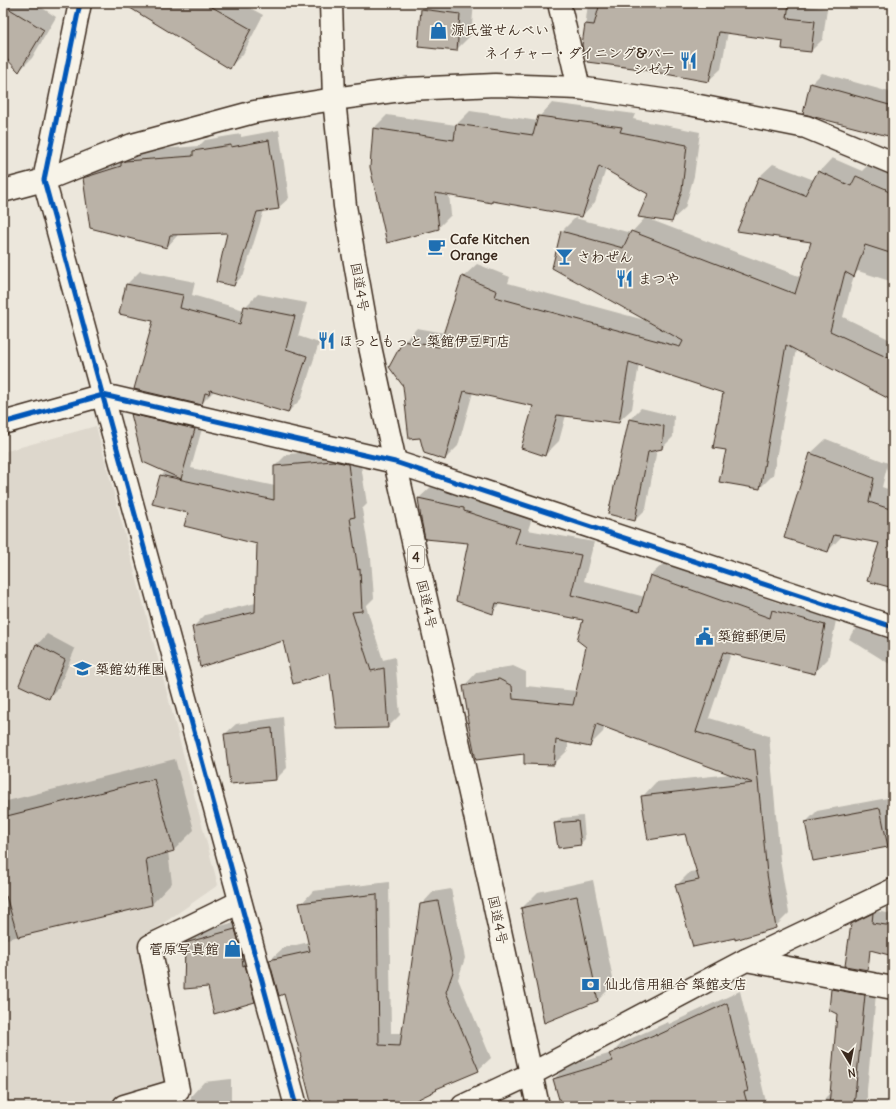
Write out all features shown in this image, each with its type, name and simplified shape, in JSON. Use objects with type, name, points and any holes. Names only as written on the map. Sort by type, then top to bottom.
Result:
[{"type":"main road","points":[[80,3],[44,180],[296,1106]]},
{"type":"main road","name":"国道4号","points":[[331,3],[334,99],[345,206],[369,342],[394,462],[476,820],[538,1106]]},
{"type":"main road","points":[[560,3],[579,88]]},
{"type":"main road","points":[[3,190],[44,180],[132,145],[254,112],[408,89],[495,85],[579,88],[689,104],[806,127],[893,163]]},
{"type":"main road","points":[[3,423],[103,395],[394,462],[893,627]]},
{"type":"main road","points":[[463,1106],[531,1074],[746,960],[893,890]]},
{"type":"main road","points":[[124,1106],[178,1090],[150,946],[240,902]]},
{"type":"main road","points":[[746,960],[893,988]]},
{"type":"shaded area","name":"築館幼稚園","points":[[96,426],[218,885],[138,941],[168,1085],[87,1106],[3,1106],[3,452]]},
{"type":"building","points":[[122,3],[205,3],[251,29],[230,69]]},
{"type":"building","points":[[600,3],[789,3],[787,18],[815,21],[811,52],[782,49],[783,41],[719,32],[709,82],[633,68],[587,62],[588,56],[584,55],[582,45],[585,24],[594,25]]},
{"type":"building","points":[[3,5],[44,30],[19,72],[3,55]]},
{"type":"building","points":[[421,9],[460,14],[457,51],[418,47]]},
{"type":"building","points":[[810,83],[893,106],[888,136],[803,114]]},
{"type":"building","points":[[538,116],[622,127],[620,132],[687,145],[682,190],[672,222],[638,217],[648,194],[599,166],[582,217],[492,201],[492,203],[435,193],[439,229],[387,243],[370,167],[373,128],[454,140],[456,124],[533,135]]},
{"type":"building","points":[[269,140],[279,209],[257,212],[234,286],[216,282],[227,233],[170,235],[167,248],[90,228],[83,178],[121,166],[121,163],[125,161],[193,156],[193,151],[231,145],[231,147]]},
{"type":"building","points":[[818,171],[851,186],[856,176],[886,189],[885,190],[893,194],[893,254],[865,245],[854,277],[845,272],[830,331],[893,360],[893,401],[786,345],[760,489],[719,482],[726,450],[713,448],[723,393],[629,362],[619,423],[557,415],[545,456],[521,448],[533,406],[464,391],[445,460],[424,453],[420,438],[409,439],[403,386],[389,367],[403,341],[439,347],[462,276],[497,291],[495,297],[680,347],[683,341],[552,268],[561,231],[623,248],[631,231],[795,294],[811,242],[737,231],[759,177],[805,195]]},
{"type":"building","points":[[126,284],[183,295],[180,308],[240,324],[244,306],[295,316],[286,349],[307,356],[288,413],[210,390],[209,394],[205,393],[202,405],[134,389],[153,321],[119,314]]},
{"type":"building","points":[[131,414],[195,429],[181,479],[143,462]]},
{"type":"building","points":[[629,419],[664,426],[662,449],[648,452],[635,521],[608,514]]},
{"type":"building","points":[[810,453],[874,478],[869,502],[893,510],[893,588],[867,581],[879,543],[834,535],[828,552],[784,538]]},
{"type":"building","points":[[333,461],[348,464],[355,517],[350,518],[358,570],[360,569],[362,611],[352,612],[371,671],[384,668],[388,728],[337,729],[330,673],[293,684],[283,641],[200,667],[192,627],[255,612],[257,544],[184,526],[188,513],[152,504],[160,475],[274,500],[274,466]]},
{"type":"building","points":[[418,498],[464,508],[464,511],[520,529],[515,543],[581,555],[571,595],[639,612],[650,575],[770,618],[772,610],[825,625],[815,674],[723,652],[696,732],[755,750],[767,874],[776,928],[735,940],[735,938],[693,947],[675,885],[699,880],[685,834],[648,840],[641,796],[753,783],[596,724],[590,747],[556,740],[554,765],[524,764],[524,754],[476,760],[467,716],[463,686],[499,679],[512,686],[513,699],[573,705],[586,647],[577,640],[583,620],[496,603],[493,614],[456,601],[468,543],[425,539]]},
{"type":"building","points":[[36,644],[65,660],[49,699],[19,685]]},
{"type":"building","points":[[272,728],[276,780],[230,784],[224,734]]},
{"type":"building","points":[[154,779],[174,851],[146,859],[152,905],[18,937],[6,896],[3,897],[3,817]]},
{"type":"building","points":[[880,808],[888,847],[813,861],[805,822]]},
{"type":"building","points":[[578,821],[581,845],[558,848],[554,823]]},
{"type":"building","points":[[377,894],[379,1045],[400,1046],[420,904],[438,901],[453,972],[446,992],[479,1071],[436,1089],[437,1090],[404,1106],[312,1106],[301,1057],[284,994],[279,996],[269,960],[310,951],[299,903]]},
{"type":"building","points":[[577,896],[598,1001],[544,1023],[521,908]]},
{"type":"building","points":[[873,913],[872,923],[893,926],[893,956],[870,950],[868,970],[845,966],[851,924]]},
{"type":"building","points":[[235,929],[241,950],[243,966],[245,965],[255,1002],[214,1014],[208,987],[184,989],[185,943]]},
{"type":"building","points":[[831,989],[865,995],[854,1106],[829,1106],[837,1014],[829,1010]]},
{"type":"building","points":[[727,1003],[748,1091],[744,1092],[748,1106],[561,1106],[553,1079],[613,1061],[609,1054],[656,1034],[656,1036]]},
{"type":"cycle path","points":[[80,3],[44,180],[296,1106]]},
{"type":"cycle path","points":[[3,423],[103,395],[395,462],[893,627]]},
{"type":"place","name":"源氏蛍せんべい","points":[[438,30]]},
{"type":"place","name":"ネイチャー・ダイニング&バー シゼナ","points":[[688,61]]},
{"type":"place","name":"Cafe Kitchen Orange","points":[[437,247]]},
{"type":"place","name":"さわぜん","points":[[564,257]]},
{"type":"place","name":"まつや","points":[[625,279]]},
{"type":"place","name":"ほっともっと 築館伊豆町店","points":[[326,341]]},
{"type":"place","name":"築館郵便局","points":[[704,636]]},
{"type":"place","name":"築館幼稚園","points":[[82,669]]},
{"type":"place","name":"菅原写真館","points":[[232,949]]},
{"type":"place","name":"仙北信用組合 築館支店","points":[[591,984]]}]
